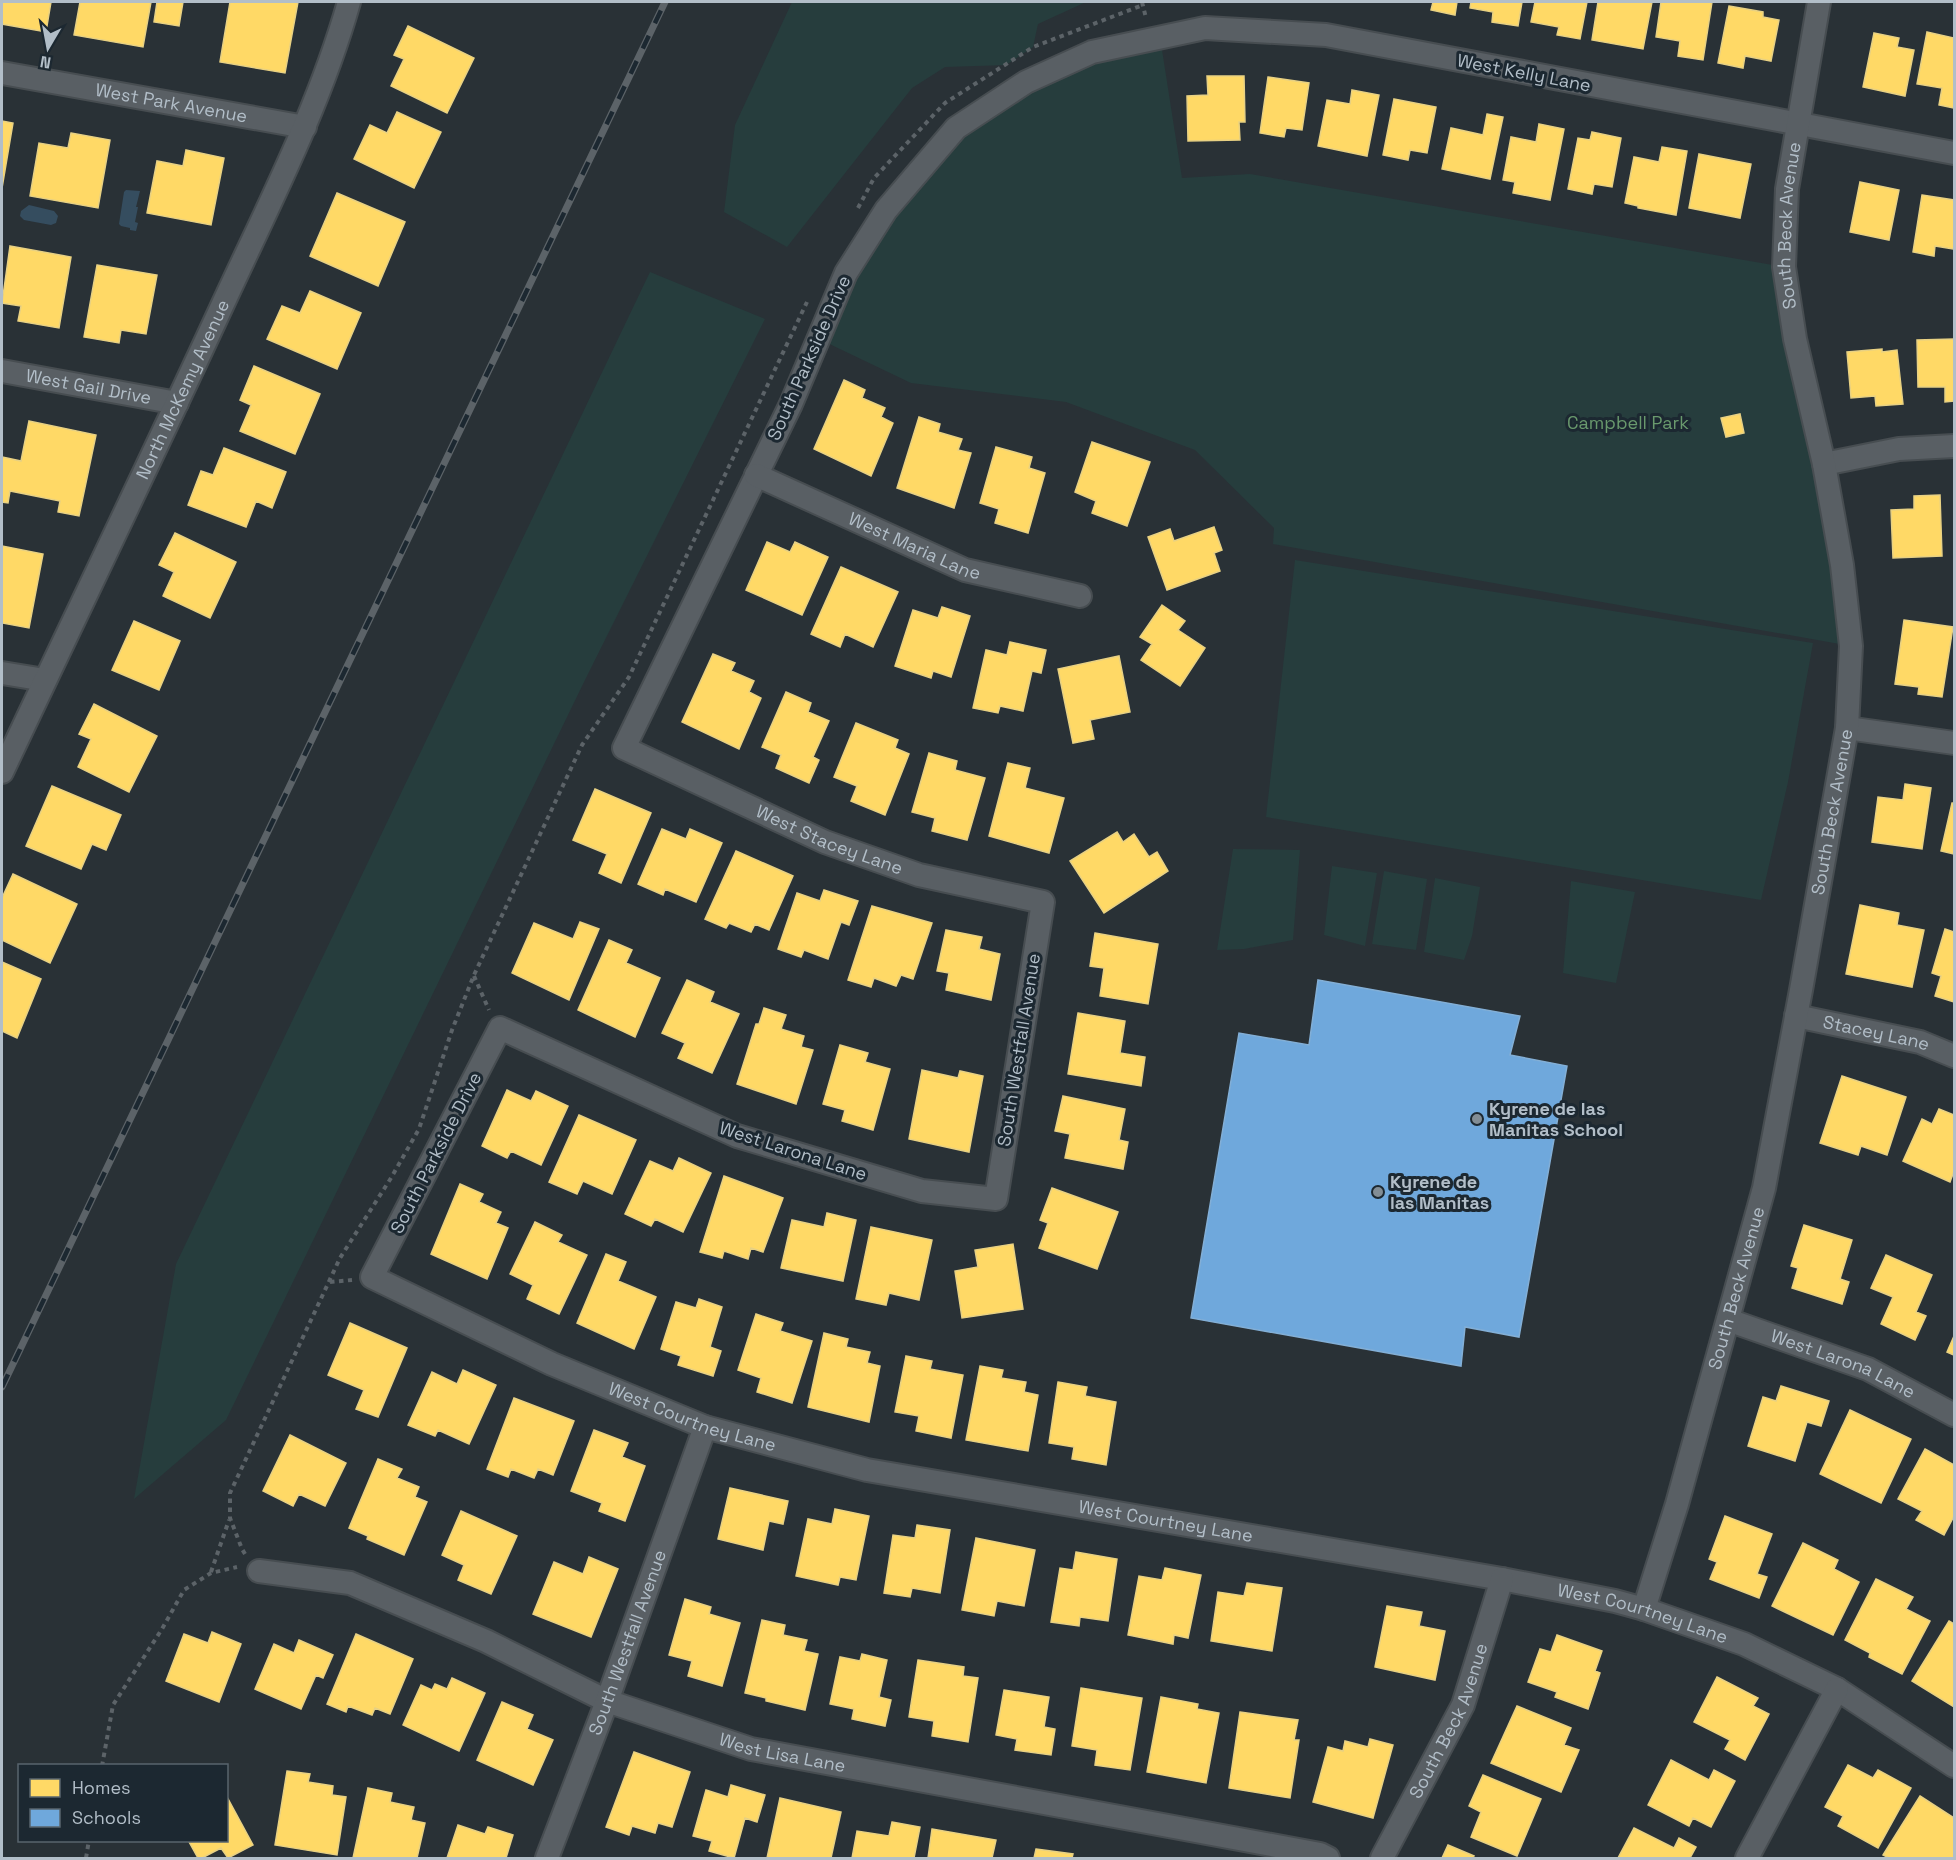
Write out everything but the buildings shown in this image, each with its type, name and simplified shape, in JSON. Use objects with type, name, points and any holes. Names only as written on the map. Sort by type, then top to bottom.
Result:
[{"type":"street","name":"North McKemy Avenue","points":[[2,772],[305,127],[339,38],[350,2]]},
{"type":"street","name":"South Beck Avenue","points":[[1644,1609],[1677,1504],[1764,1188],[1847,728],[1851,646],[1842,565],[1824,464],[1795,339],[1784,267],[1787,189],[1819,2]]},
{"type":"street","name":"West Kelly Lane","points":[[1092,52],[1205,28],[1326,35],[1954,153]]},
{"type":"street","name":"South Parkside Drive","points":[[624,748],[791,404],[846,273],[886,210],[956,128],[1026,82],[1092,52]]},
{"type":"street","name":"West Park Avenue","points":[[2,73],[305,127]]},
{"type":"street","name":"West Gail Drive","points":[[2,371],[177,403]]},
{"type":"street","points":[[1824,464],[1899,449],[1954,446]]},
{"type":"street","name":"West Maria Lane","points":[[756,475],[965,570],[1080,596]]},
{"type":"street","points":[[2,673],[45,680]]},
{"type":"street","points":[[1847,728],[1954,742]]},
{"type":"street","name":"West Stacey Lane","points":[[624,748],[825,842],[919,875],[1042,902]]},
{"type":"street","name":"South Westfall Avenue","points":[[996,1199],[1042,902]]},
{"type":"street","name":"Stacey Lane","points":[[1796,1016],[1920,1042],[1954,1056]]},
{"type":"street","name":"South Parkside Drive","points":[[372,1277],[500,1028]]},
{"type":"street","name":"West Larona Lane","points":[[500,1028],[737,1136],[922,1191],[996,1199]]},
{"type":"street","name":"West Courtney Lane","points":[[372,1277],[552,1364],[705,1427],[867,1470],[1502,1579],[1615,1601],[1644,1609],[1744,1644],[1837,1689],[1954,1766]]},
{"type":"street","name":"West Larona Lane","points":[[1728,1320],[1868,1369],[1954,1414]]},
{"type":"street","name":"South Westfall Avenue","points":[[547,1858],[607,1701],[705,1427]]},
{"type":"street","name":"West Lisa Lane","points":[[259,1571],[350,1583],[486,1641],[607,1701],[751,1749],[1320,1854],[1328,1858]]},
{"type":"street","name":"South Beck Avenue","points":[[1383,1858],[1463,1705],[1502,1579]]},
{"type":"street","points":[[1747,1858],[1837,1689]]},
{"type":"path","points":[[474,975],[487,1007],[500,1028]]},
{"type":"path","points":[[211,1573],[230,1518]]},
{"type":"path","points":[[102,1764],[112,1705],[162,1629],[184,1590],[211,1573],[237,1567],[259,1571]]},
{"type":"path","points":[[86,1858],[89,1842]]},
{"type":"green space","points":[[792,2],[1086,2],[1038,24],[1033,47],[1006,65],[945,67],[912,88],[787,247],[724,212],[735,125]]},
{"type":"green space","name":"Campbell Park","points":[[1160,37],[1182,178],[1250,174],[1784,267],[1851,646],[1273,544],[1274,528],[1195,450],[1066,402],[911,383],[819,339],[846,273],[956,128],[1026,82]]},
{"type":"green space","points":[[650,272],[765,319],[584,682],[226,1420],[134,1499],[176,1264]]},
{"type":"green space","points":[[1295,560],[1813,643],[1788,782],[1761,900],[1266,817]]},
{"type":"green space","points":[[1233,849],[1300,850],[1293,940],[1244,949],[1217,950]]},
{"type":"green space","points":[[1332,866],[1377,873],[1365,946],[1324,935]]},
{"type":"green space","points":[[1384,871],[1427,879],[1416,950],[1372,944]]},
{"type":"green space","points":[[1435,878],[1480,887],[1472,936],[1464,960],[1424,952]]},
{"type":"green space","points":[[1571,881],[1635,892],[1616,983],[1563,973]]},
{"type":"water","points":[[126,190],[140,191],[136,207],[138,207],[135,222],[138,223],[136,231],[119,224]]},
{"type":"water","points":[[29,205],[54,211],[58,216],[56,223],[51,225],[24,220],[20,216],[21,211]]},
{"type":"railway","points":[[2,1387],[665,2]]},
{"type":"place","name":"Kyrene de las Manitas School","points":[[1477,1119]]},
{"type":"place","name":"Kyrene de las Manitas","points":[[1378,1192]]}]
